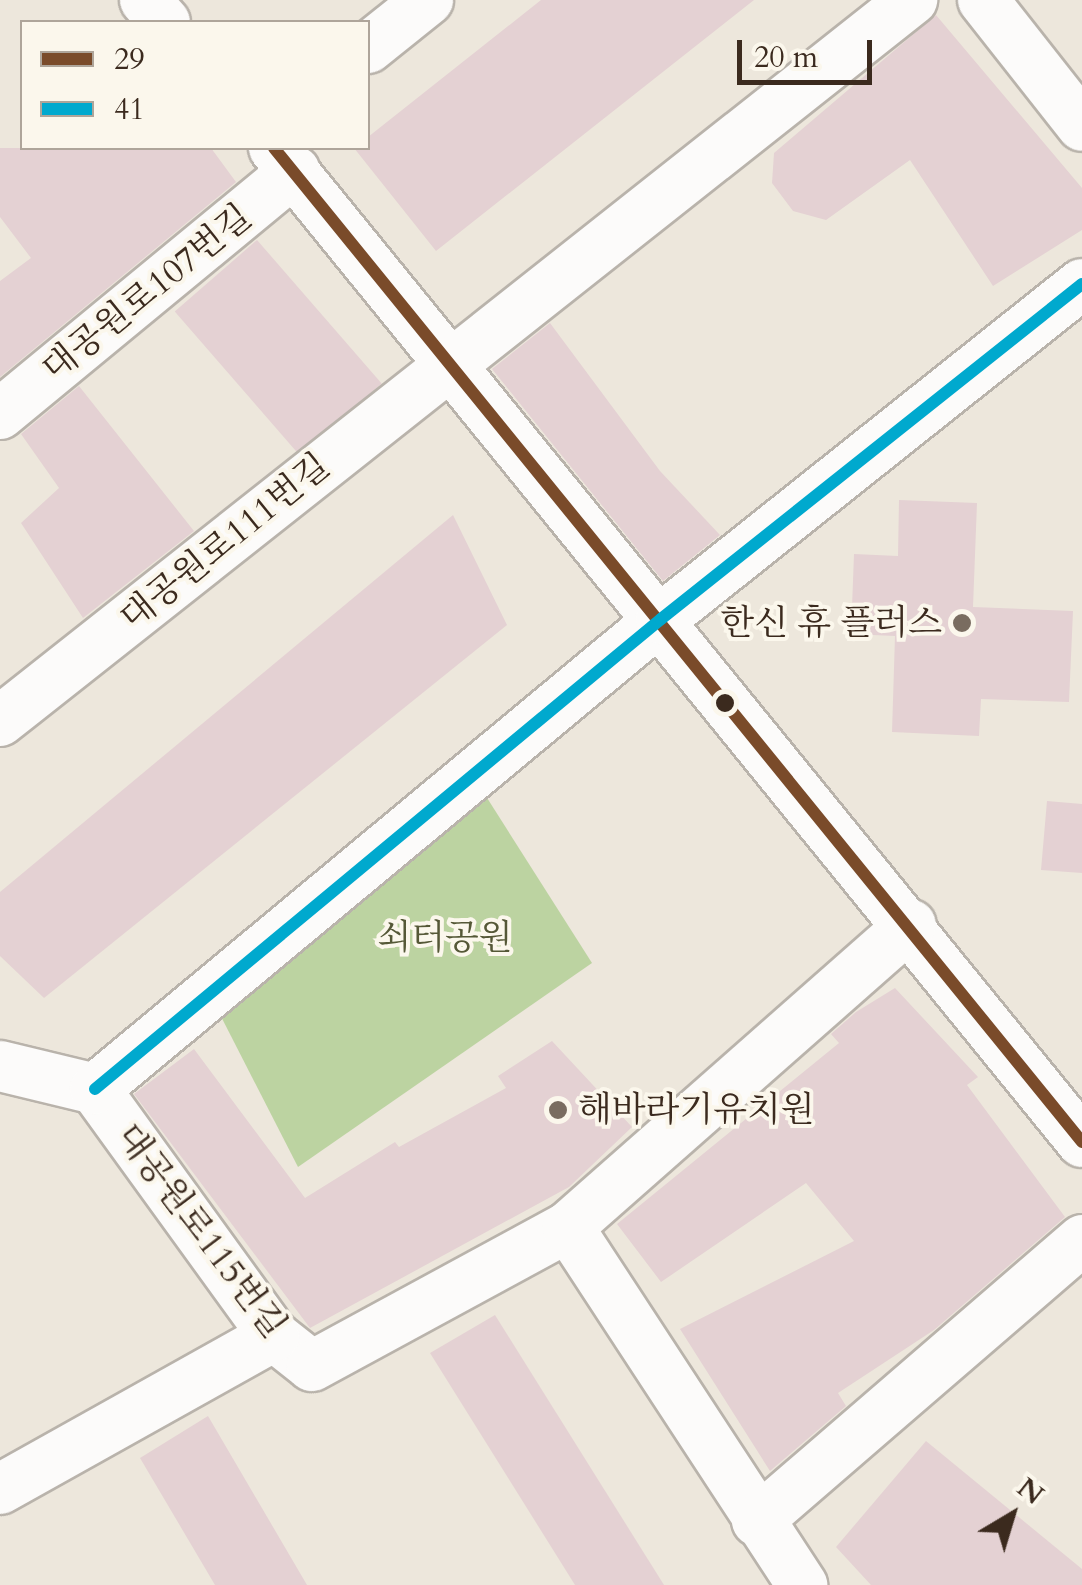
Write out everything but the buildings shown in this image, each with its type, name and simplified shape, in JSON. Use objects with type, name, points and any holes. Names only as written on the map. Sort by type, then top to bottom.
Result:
[{"type":"street","points":[[145,0],[162,20]]},
{"type":"street","points":[[370,46],[428,0]]},
{"type":"street","name":"대공원로111번길","points":[[0,721],[912,0]]},
{"type":"street","points":[[984,0],[1082,126]]},
{"type":"street","points":[[284,159],[911,924],[1082,1142]]},
{"type":"street","name":"대공원로107번길","points":[[0,414],[284,159]]},
{"type":"street","points":[[95,1089],[661,619],[1082,284]]},
{"type":"street","points":[[802,1585],[568,1228],[911,924]]},
{"type":"street","name":"대공원로115번길","points":[[0,1066],[95,1089],[274,1336],[312,1366],[568,1228]]},
{"type":"street","points":[[757,1521],[1082,1240]]},
{"type":"street","points":[[0,1489],[274,1336]]},
{"type":"green space","name":"쇠터공원","points":[[475,779],[592,963],[298,1167],[210,995]]},
{"type":"transit line","name":"29","points":[[276,150],[1082,1142]]},
{"type":"transit line","name":"41","points":[[95,1089],[661,619],[1082,284]]},
{"type":"place","name":"한신 휴 플러스","points":[[962,623]]},
{"type":"place","name":"해바라기유치원","points":[[558,1110]]}]
